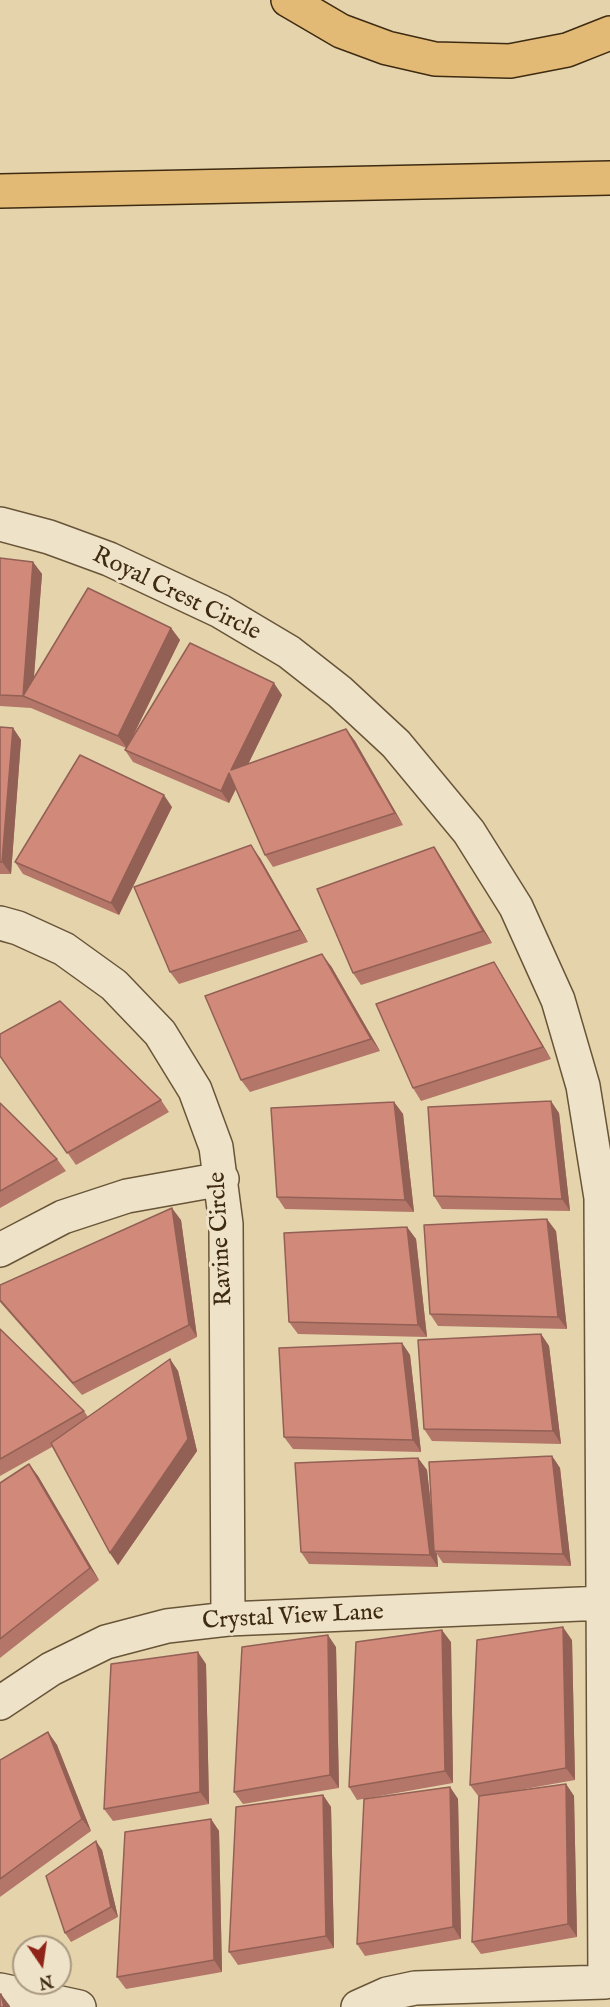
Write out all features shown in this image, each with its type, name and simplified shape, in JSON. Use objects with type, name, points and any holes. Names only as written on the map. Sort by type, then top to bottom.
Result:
[{"type":"highway","points":[[288,0],[341,31],[387,48],[435,59],[510,61],[567,50],[610,33]]},
{"type":"highway","points":[[0,191],[610,178]]},
{"type":"street","name":"Royal Crest Circle","points":[[0,524],[50,537],[109,559],[220,611],[289,652],[340,692],[396,744],[470,832],[516,907],[558,1000],[583,1086],[601,1198],[605,1982],[416,1988],[387,1994],[358,2007]]},
{"type":"street","name":"Ravine Circle","points":[[0,923],[18,928],[64,949],[114,985],[160,1033],[195,1090],[216,1147],[222,1179],[226,1224],[228,1619]]},
{"type":"street","points":[[0,1250],[63,1216],[127,1196],[222,1179]]},
{"type":"street","name":"Crystal View Lane","points":[[0,1703],[51,1669],[106,1642],[167,1626],[228,1619],[604,1603]]},
{"type":"street","points":[[0,1990],[79,2007]]},
{"type":"building","points":[[0,558],[33,562],[23,696],[0,695]]},
{"type":"building","points":[[88,588],[171,628],[118,736],[23,696]]},
{"type":"building","points":[[190,643],[274,683],[231,770],[346,729],[395,813],[265,855],[229,773],[221,791],[125,750]]},
{"type":"building","points":[[0,727],[13,728],[2,862],[0,862]]},
{"type":"building","points":[[80,755],[164,795],[111,903],[15,862]]},
{"type":"building","points":[[251,845],[300,930],[170,972],[134,887]]},
{"type":"building","points":[[434,847],[483,931],[353,973],[317,889]]},
{"type":"building","points":[[322,954],[371,1039],[241,1080],[205,996]]},
{"type":"building","points":[[494,962],[543,1047],[413,1088],[376,1004]]},
{"type":"building","points":[[60,1001],[161,1100],[67,1153],[0,1056],[0,1034]]},
{"type":"building","points":[[551,1101],[562,1199],[434,1196],[428,1107]]},
{"type":"building","points":[[394,1102],[405,1200],[277,1197],[271,1108]]},
{"type":"building","points":[[0,1103],[57,1159],[0,1191]]},
{"type":"building","points":[[172,1208],[189,1325],[73,1383],[0,1300],[0,1285]]},
{"type":"building","points":[[547,1219],[558,1317],[430,1314],[424,1225]]},
{"type":"building","points":[[407,1227],[418,1325],[289,1322],[284,1233]]},
{"type":"building","points":[[0,1329],[84,1411],[0,1459]]},
{"type":"building","points":[[541,1334],[553,1431],[424,1429],[418,1340]]},
{"type":"building","points":[[402,1343],[413,1440],[284,1437],[279,1348]]},
{"type":"building","points":[[170,1359],[188,1439],[110,1553],[51,1443]]},
{"type":"building","points":[[552,1456],[563,1554],[434,1551],[429,1462]]},
{"type":"building","points":[[418,1458],[430,1555],[301,1552],[295,1463]]},
{"type":"building","points":[[29,1464],[90,1568],[0,1639],[0,1483]]},
{"type":"building","points":[[563,1627],[566,1768],[470,1785],[477,1640]]},
{"type":"building","points":[[442,1630],[445,1771],[349,1787],[356,1642]]},
{"type":"building","points":[[328,1635],[330,1775],[234,1792],[242,1647]]},
{"type":"building","points":[[198,1652],[200,1792],[104,1809],[111,1664]]},
{"type":"building","points":[[48,1732],[82,1819],[0,1879],[0,1760]]},
{"type":"building","points":[[566,1784],[568,1924],[472,1942],[479,1796]]},
{"type":"building","points":[[450,1787],[453,1927],[357,1944],[364,1799]]},
{"type":"building","points":[[323,1795],[326,1936],[229,1952],[236,1807]]},
{"type":"building","points":[[211,1819],[214,1960],[117,1977],[125,1832]]},
{"type":"building","points":[[96,1841],[111,1907],[65,1933],[46,1876]]},
{"type":"building","points":[[1,1994],[4,2007],[0,2007]]}]
